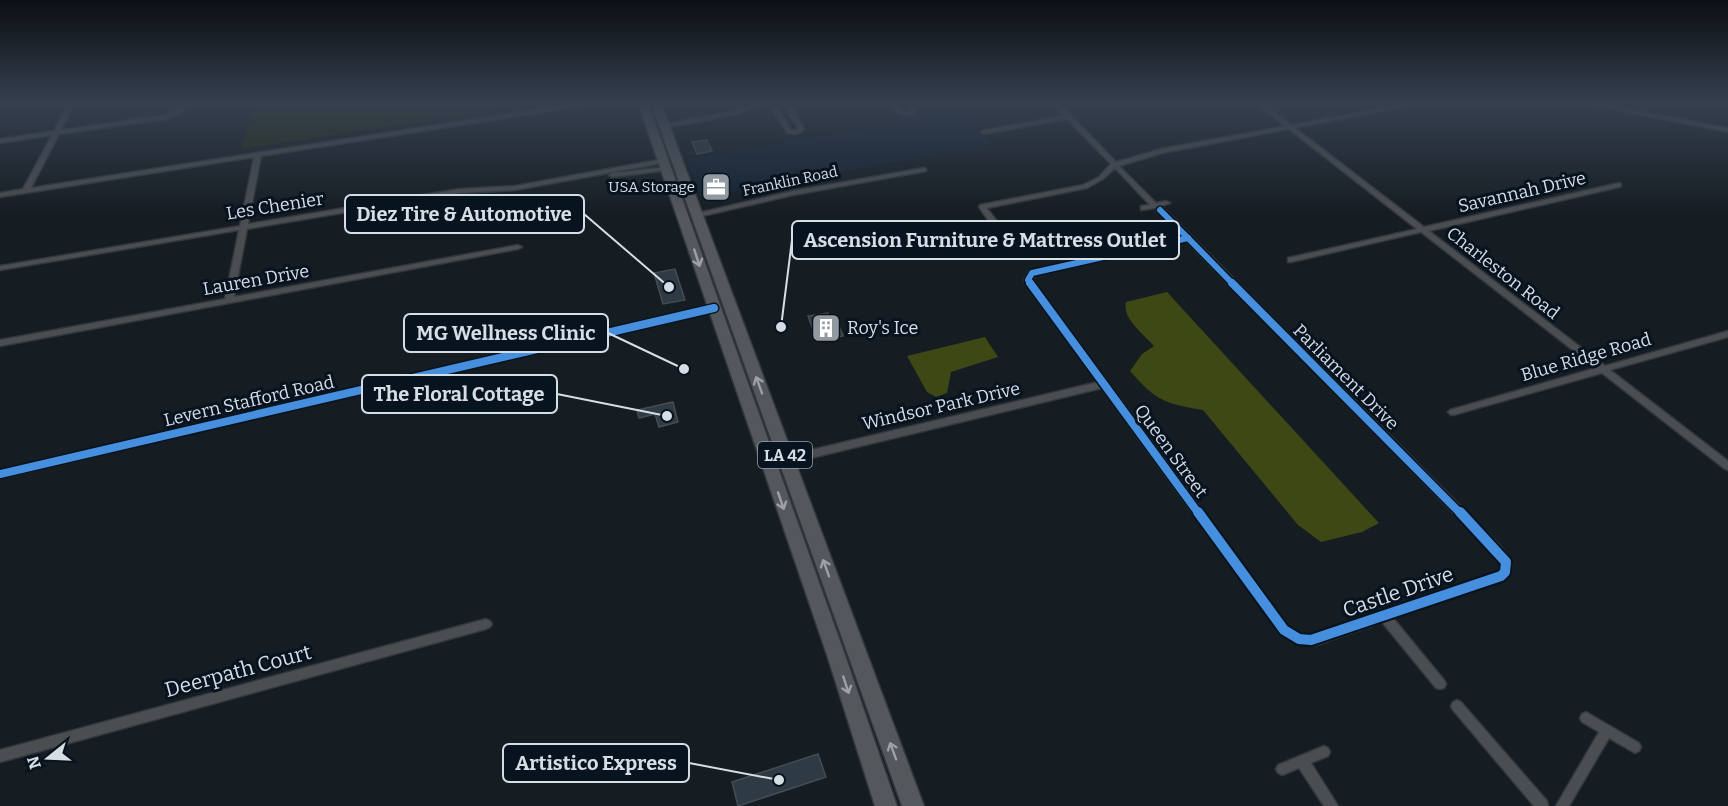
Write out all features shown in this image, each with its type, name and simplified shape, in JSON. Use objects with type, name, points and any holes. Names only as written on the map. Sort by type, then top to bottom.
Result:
[{"type":"main road","name":"LA 42","points":[[656,141],[665,165],[678,188],[714,308],[886,806]]},
{"type":"main road","name":"LA 42","points":[[670,141],[913,806]]},
{"type":"main road","points":[[678,188],[693,220],[704,232]]},
{"type":"main road","points":[[714,308],[722,310],[731,331],[742,339]]},
{"type":"main road","points":[[745,394],[757,408],[762,425],[778,436]]},
{"type":"street","points":[[26,191],[54,141]]},
{"type":"street","points":[[0,195],[345,141]]},
{"type":"street","name":"Parliament Drive","points":[[1091,141],[1114,165],[1160,206],[1188,238],[1496,549],[1508,567]]},
{"type":"street","points":[[1002,234],[983,207],[1085,187],[1101,178],[1114,165],[1161,151],[1217,141]]},
{"type":"street","name":"Charleston Road","points":[[1308,141],[1728,466]]},
{"type":"street","points":[[229,300],[258,154]]},
{"type":"street","name":"Les Chenier","points":[[0,268],[460,191],[515,188],[592,175],[625,175],[665,165]]},
{"type":"street","name":"Franklin Road","points":[[698,215],[759,200],[924,171]]},
{"type":"street","name":"Savannah Drive","points":[[1291,260],[1619,185]]},
{"type":"street","points":[[1144,208],[1160,206]]},
{"type":"street","name":"Queen Street","points":[[1188,238],[1037,272],[1029,277],[1030,284],[1277,620],[1295,639]]},
{"type":"street","name":"Lauren Drive","points":[[0,343],[518,247]]},
{"type":"street","name":"Levern Stafford Road","points":[[0,474],[714,308]]},
{"type":"street","name":"Blue Ridge Road","points":[[1453,412],[1728,334]]},
{"type":"street","name":"Windsor Park Drive","points":[[786,460],[1104,384]]},
{"type":"street","name":"Castle Drive","points":[[1295,639],[1316,640],[1501,576],[1508,567]]},
{"type":"street","points":[[1384,616],[1440,684]]},
{"type":"street","name":"Deerpath Court","points":[[0,756],[486,624]]},
{"type":"street","points":[[1457,706],[1542,806]]},
{"type":"street","points":[[1586,718],[1635,747]]},
{"type":"street","points":[[1562,806],[1607,730]]},
{"type":"street","points":[[1282,769],[1324,753]]},
{"type":"street","points":[[1302,761],[1332,806]]},
{"type":"shaded area","points":[[244,141],[296,141],[241,149]]},
{"type":"shaded area","points":[[794,141],[987,141],[991,145],[701,198],[686,159]]},
{"type":"shaded area","points":[[1167,292],[1379,523],[1362,532],[1321,542],[1298,525],[1203,410],[1162,400],[1139,381],[1130,371],[1142,354],[1154,346],[1130,320],[1126,302]]},
{"type":"shaded area","points":[[985,337],[998,357],[951,372],[947,393],[936,397],[927,392],[907,356]]},
{"type":"building","points":[[707,141],[712,151],[697,154],[692,142]]},
{"type":"building","points":[[675,269],[685,300],[663,304],[654,273]]},
{"type":"building","name":"Roy's Ice","points":[[828,313],[832,324],[838,323],[843,336],[817,341],[808,316]]},
{"type":"building","points":[[673,402],[678,422],[659,427],[655,414],[639,418],[637,410]]},
{"type":"building","points":[[818,754],[826,777],[738,806],[732,782]]},
{"type":"cycle path","points":[[1160,210],[1496,549],[1506,562],[1505,572],[1501,576],[1316,640],[1299,639],[1284,630],[1028,280],[1032,273],[1037,272],[1188,238]]},
{"type":"cycle path","points":[[0,474],[714,308]]},
{"type":"place","name":"USA Storage","points":[[716,187]]},
{"type":"place","name":"Diez Tire & Automotive","points":[[669,287]]},
{"type":"place","name":"Ascension Furniture & Mattress Outlet","points":[[781,327]]},
{"type":"place","name":"Roy's Ice","points":[[826,328]]},
{"type":"place","name":"MG Wellness Clinic","points":[[684,369]]},
{"type":"place","name":"The Floral Cottage","points":[[667,416]]},
{"type":"place","name":"Artistico Express","points":[[779,780]]}]
